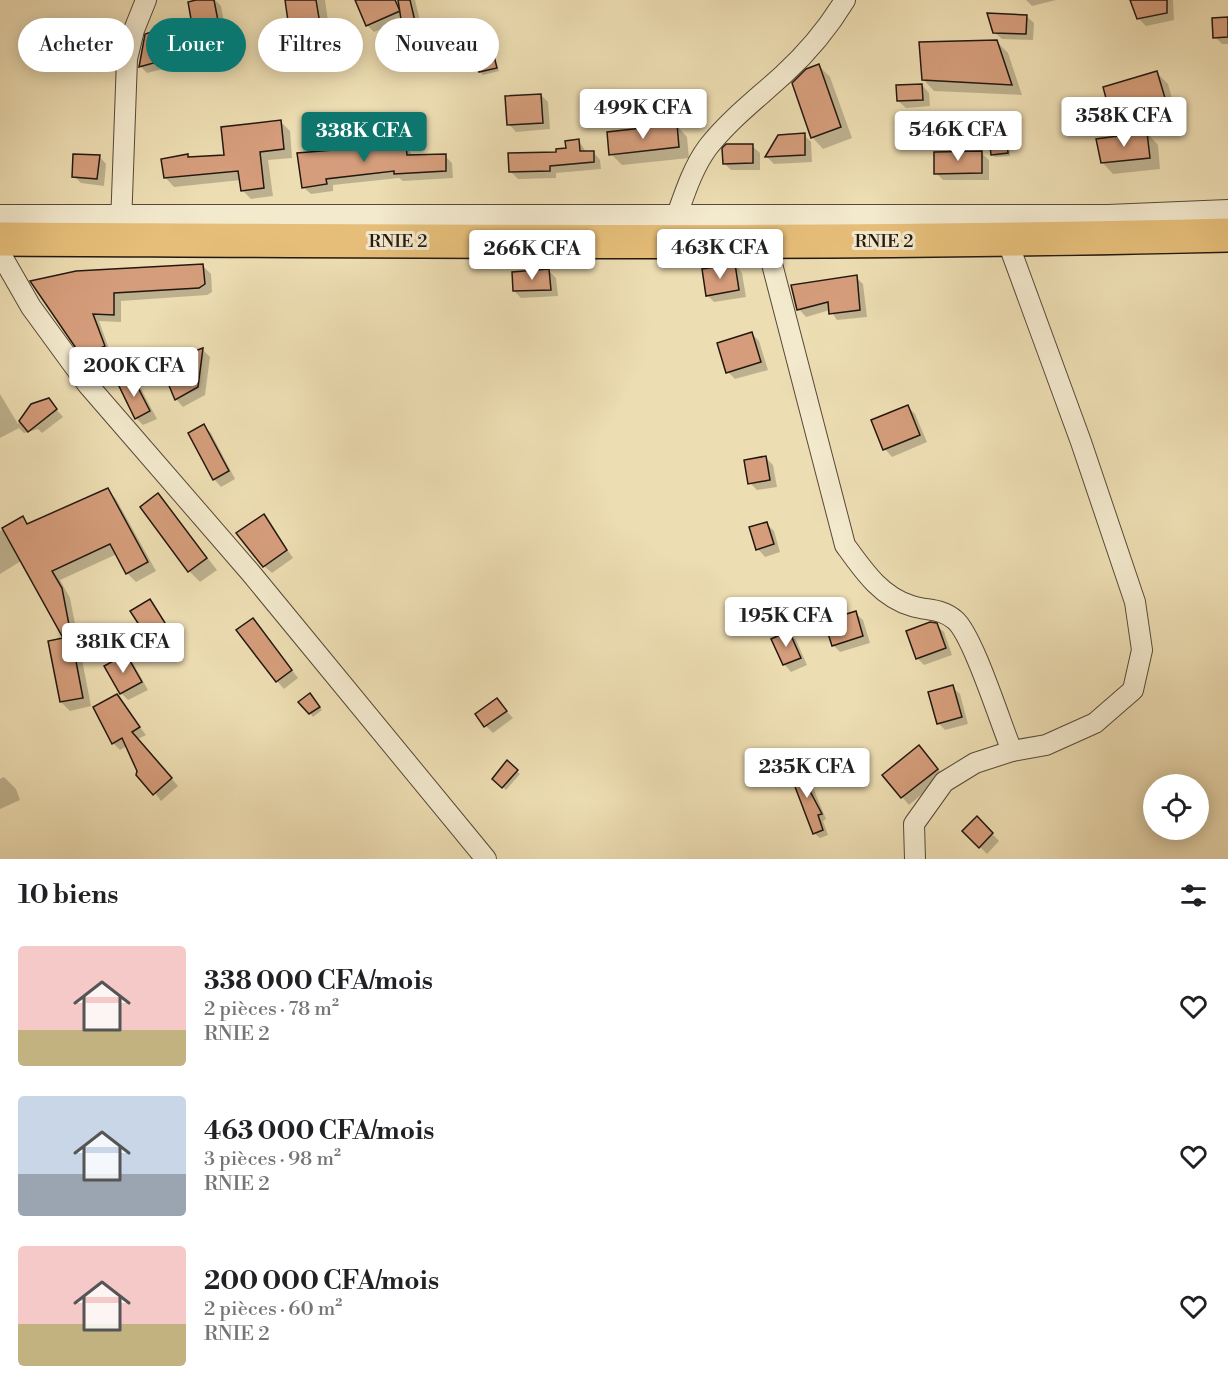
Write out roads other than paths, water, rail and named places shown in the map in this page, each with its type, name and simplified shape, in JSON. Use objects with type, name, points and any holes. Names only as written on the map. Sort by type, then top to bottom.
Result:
[{"type":"highway","name":"RNIE 2","points":[[0,239],[121,227],[672,229],[766,241],[1007,240],[1228,234]]},
{"type":"street","points":[[0,215],[121,227],[127,59],[134,30],[146,0]]},
{"type":"street","points":[[845,0],[828,28],[785,73],[738,114],[708,148],[689,180],[672,229],[1228,210]]},
{"type":"street","points":[[915,859],[914,824],[944,782],[975,763],[1012,751],[1046,746],[1095,723],[1132,690],[1142,650],[1135,602],[1082,442],[1007,240]]},
{"type":"street","points":[[766,241],[845,545],[865,574],[883,592],[912,606],[940,610],[964,629],[1012,751]]},
{"type":"street","points":[[0,253],[31,307],[81,377],[250,572],[486,859]]}]
